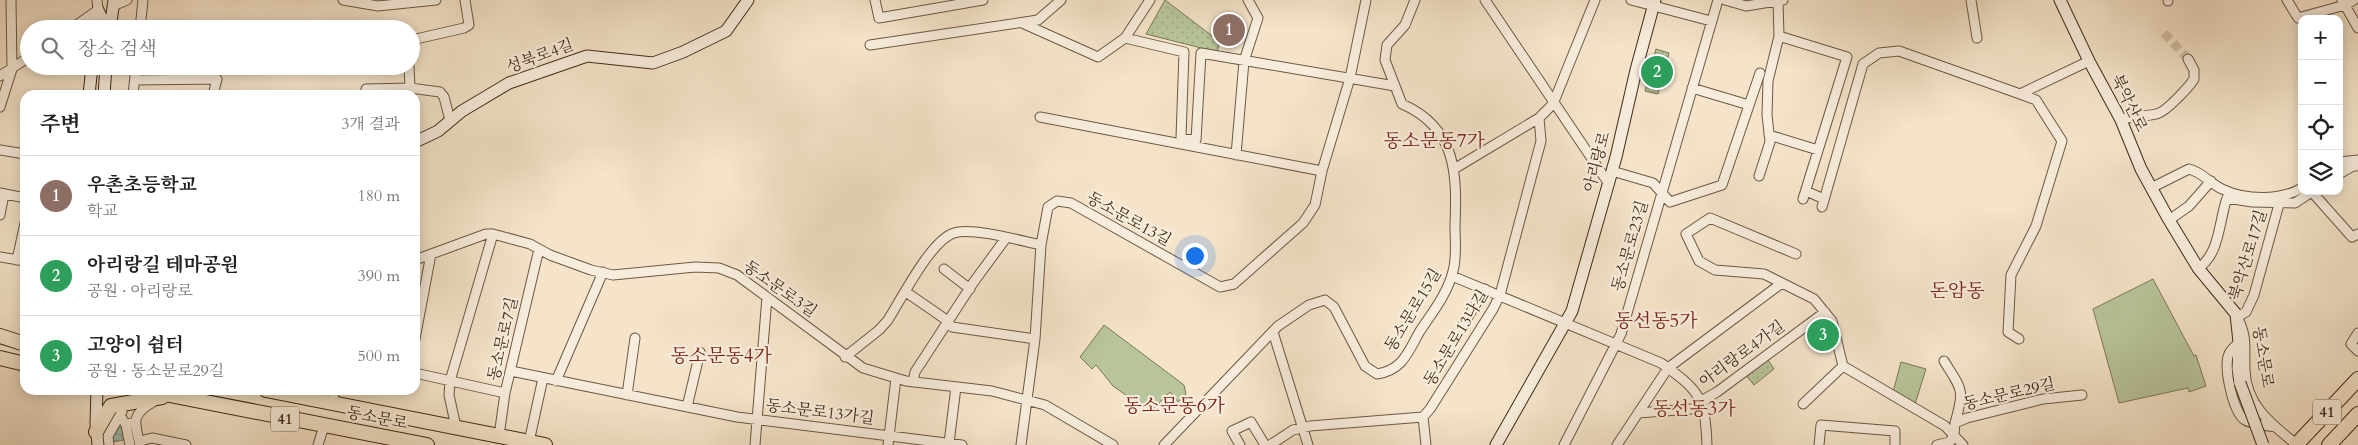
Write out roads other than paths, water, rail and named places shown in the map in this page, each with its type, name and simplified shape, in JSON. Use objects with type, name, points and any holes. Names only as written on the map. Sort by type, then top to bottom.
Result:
[{"type":"main road","points":[[0,336],[20,342]]},
{"type":"main road","points":[[0,358],[20,363]]},
{"type":"main road","name":"동소문로","points":[[2296,445],[2358,379]]},
{"type":"main road","name":"동소문로","points":[[166,395],[427,445]]},
{"type":"main road","points":[[97,439],[111,406],[170,396]]},
{"type":"main road","name":"동소문로","points":[[334,396],[456,427],[546,445]]},
{"type":"main road","name":"41","points":[[2329,445],[2358,414]]},
{"type":"street","points":[[0,107],[12,69],[11,0]]},
{"type":"street","points":[[98,5],[106,8],[111,2],[127,0]]},
{"type":"street","points":[[141,20],[143,0]]},
{"type":"street","points":[[343,0],[378,6],[394,6],[436,0]]},
{"type":"street","points":[[420,39],[464,28],[469,25],[465,0]]},
{"type":"street","name":"성북로4길","points":[[420,140],[438,131],[450,120],[509,83],[587,56],[653,63],[683,52],[726,31],[748,0]]},
{"type":"street","points":[[875,0],[879,18],[983,0]]},
{"type":"street","points":[[870,45],[1038,20],[1061,0]]},
{"type":"street","points":[[1022,23],[1098,57],[1125,38],[1150,0]]},
{"type":"street","points":[[1236,155],[1244,61],[1258,18],[1248,0]]},
{"type":"street","points":[[1040,117],[1322,171],[1350,78],[1366,0]]},
{"type":"street","name":"동소문로15길","points":[[1164,445],[1273,332],[1309,305],[1325,300],[1334,307],[1365,366],[1377,374],[1391,372],[1403,360],[1448,285],[1454,270],[1457,188],[1448,146],[1430,121],[1415,110],[1402,104],[1385,60],[1387,44],[1405,25],[1414,0]]},
{"type":"street","points":[[1485,0],[1553,104],[1609,184]]},
{"type":"street","points":[[1454,169],[1539,118],[1553,104],[1595,0]]},
{"type":"street","points":[[1631,0],[1654,4],[1711,21]]},
{"type":"street","name":"동소문로23길","points":[[1564,445],[1616,343],[1718,0]]},
{"type":"street","points":[[1725,0],[1746,6],[1780,0],[1779,36],[1768,81],[1767,115],[1770,142],[1759,176]]},
{"type":"street","points":[[1971,0],[1977,38]]},
{"type":"street","name":"북악산로","points":[[2060,0],[2089,61],[2121,120],[2140,169],[2198,268],[2237,317]]},
{"type":"street","points":[[2287,0],[2298,18],[2354,0]]},
{"type":"street","points":[[110,20],[111,2]]},
{"type":"street","points":[[2344,2],[2358,28]]},
{"type":"street","name":"아리랑로","points":[[1496,445],[1567,323],[1578,294],[1609,184],[1654,4]]},
{"type":"street","points":[[81,20],[98,5]]},
{"type":"street","points":[[97,20],[98,5]]},
{"type":"street","points":[[98,5],[105,20]]},
{"type":"street","points":[[1779,36],[1847,57],[1804,195],[1823,203],[1863,64],[1880,53],[1899,51],[2036,100],[2062,140],[2036,226],[2011,275],[2008,332],[2019,339]]},
{"type":"street","points":[[1125,38],[1184,52],[1181,138],[1196,140],[1201,54],[1395,86]]},
{"type":"street","points":[[2121,120],[2133,115],[2155,115],[2164,111],[2194,79],[2194,70],[2188,59]]},
{"type":"street","points":[[2020,94],[2089,61]]},
{"type":"street","points":[[0,76],[20,64]]},
{"type":"street","points":[[1612,171],[1652,182],[1670,202],[1722,185],[1760,73]]},
{"type":"street","points":[[90,90],[91,75]]},
{"type":"street","points":[[104,90],[105,75]]},
{"type":"street","points":[[133,90],[135,75]]},
{"type":"street","points":[[409,75],[410,88]]},
{"type":"street","points":[[134,80],[217,79],[214,90]]},
{"type":"street","points":[[366,89],[410,88],[440,92],[444,96],[450,120]]},
{"type":"street","points":[[1692,88],[1749,105]]},
{"type":"street","name":"동소문로13나길","points":[[1423,417],[1493,309],[1500,294],[1541,141],[1539,118]]},
{"type":"street","points":[[1769,134],[1818,150]]},
{"type":"street","points":[[0,150],[20,153]]},
{"type":"street","points":[[2343,162],[2358,164]]},
{"type":"street","points":[[2343,165],[2358,164]]},
{"type":"street","points":[[2343,172],[2358,164]]},
{"type":"street","points":[[2151,188],[2189,169],[2223,190],[2246,196],[2295,203],[2307,195]]},
{"type":"street","name":"동소문로13길","points":[[1021,445],[1035,339],[1041,245],[1048,207],[1057,201],[1071,203],[1220,287],[1234,284],[1303,223],[1315,205],[1322,171]]},
{"type":"street","points":[[2169,220],[2189,206],[2211,181]]},
{"type":"street","points":[[2198,268],[2207,262],[2212,253],[2227,198],[2280,201],[2298,190]]},
{"type":"street","points":[[0,215],[2,194],[20,197]]},
{"type":"street","points":[[2315,195],[2352,237],[2358,234]]},
{"type":"street","name":"북악산로17길","points":[[2237,317],[2246,312],[2254,295],[2280,201]]},
{"type":"street","points":[[1796,254],[1710,218],[1686,234],[1700,261],[1714,270],[1764,274],[1814,299],[1832,321],[1843,366],[1803,404]]},
{"type":"street","points":[[846,357],[879,330],[888,320],[939,241],[955,232],[974,232],[1041,245]]},
{"type":"street","name":"동소문로3길","points":[[420,258],[486,234],[493,234],[530,244],[550,255],[613,275],[695,267],[719,268],[736,276],[768,297],[863,368],[913,382],[992,391],[1045,405],[1113,445]]},
{"type":"street","points":[[456,427],[449,395],[450,381],[493,234]]},
{"type":"street","points":[[913,382],[915,372],[1006,238]]},
{"type":"street","name":"동소문로7길","points":[[499,436],[506,393],[539,249]]},
{"type":"street","points":[[420,307],[431,254]]},
{"type":"street","points":[[0,257],[20,260]]},
{"type":"street","points":[[944,269],[970,289]]},
{"type":"street","points":[[556,380],[603,272]]},
{"type":"street","points":[[1452,276],[1616,343],[1668,368],[1698,395],[1702,405],[1707,445]]},
{"type":"street","name":"아리랑로4가길","points":[[1617,445],[1668,368],[1782,283]]},
{"type":"street","points":[[1463,325],[1485,289]]},
{"type":"street","points":[[906,292],[952,326],[1035,339]]},
{"type":"street","points":[[755,445],[768,297]]},
{"type":"street","name":"아리랑로4가길","points":[[1638,413],[1702,405],[1825,312]]},
{"type":"street","points":[[2237,317],[2240,383],[2263,445]]},
{"type":"street","name":"동소문로","points":[[2237,317],[2245,338],[2244,368],[2247,387],[2259,410],[2296,445]]},
{"type":"street","points":[[1273,332],[1308,445]]},
{"type":"street","points":[[2358,333],[2351,344],[2358,351]]},
{"type":"street","points":[[627,395],[635,338]]},
{"type":"street","points":[[2239,347],[2230,353],[2228,359],[2231,389],[2241,416],[2247,421],[2276,428]]},
{"type":"street","points":[[687,407],[700,352]]},
{"type":"street","points":[[1944,361],[1961,390],[1961,405],[1956,423]]},
{"type":"street","name":"동소문로29길","points":[[1843,366],[1945,426],[1963,445]]},
{"type":"street","name":"동소문로13가길","points":[[511,371],[687,407],[757,419],[962,445]]},
{"type":"street","points":[[420,374],[506,393]]},
{"type":"street","points":[[529,442],[543,378]]},
{"type":"street","points":[[888,445],[896,378]]},
{"type":"street","points":[[950,443],[956,387]]},
{"type":"street","points":[[97,395],[97,439]]},
{"type":"street","name":"동소문로29길","points":[[1937,445],[1950,442],[1956,423],[2029,402],[2082,395]]},
{"type":"street","points":[[170,396],[141,408],[135,422],[140,443],[152,438],[186,445]]},
{"type":"street","points":[[2258,423],[2261,420],[2259,410]]},
{"type":"street","points":[[110,445],[108,436],[123,412],[128,424],[130,445]]},
{"type":"street","points":[[1270,445],[1293,430],[1303,428],[1423,417],[1426,445]]},
{"type":"street","points":[[1240,445],[1232,431],[1251,422],[1265,445]]},
{"type":"street","points":[[1819,445],[1821,425],[1895,431],[1894,445]]},
{"type":"street","points":[[318,445],[324,426]]},
{"type":"water","points":[[118,424],[125,429],[124,434],[121,436],[124,440],[113,442],[112,437]]},
{"type":"tunnel","points":[[2164,33],[2188,59]]},
{"type":"place","name":"우촌초등학교","points":[[1229,30]]},
{"type":"place","name":"아리랑길 테마공원","points":[[1657,72]]},
{"type":"place","name":"고양이 쉼터","points":[[1823,335]]},
{"type":"district","name":"동소문동7가","points":[[1434,141]]},
{"type":"district","name":"돈암동","points":[[1957,291]]},
{"type":"district","name":"동선동5가","points":[[1656,321]]},
{"type":"district","name":"동소문동4가","points":[[721,356]]},
{"type":"district","name":"동소문동6가","points":[[1174,406]]},
{"type":"district","name":"동선동3가","points":[[1694,409]]}]
